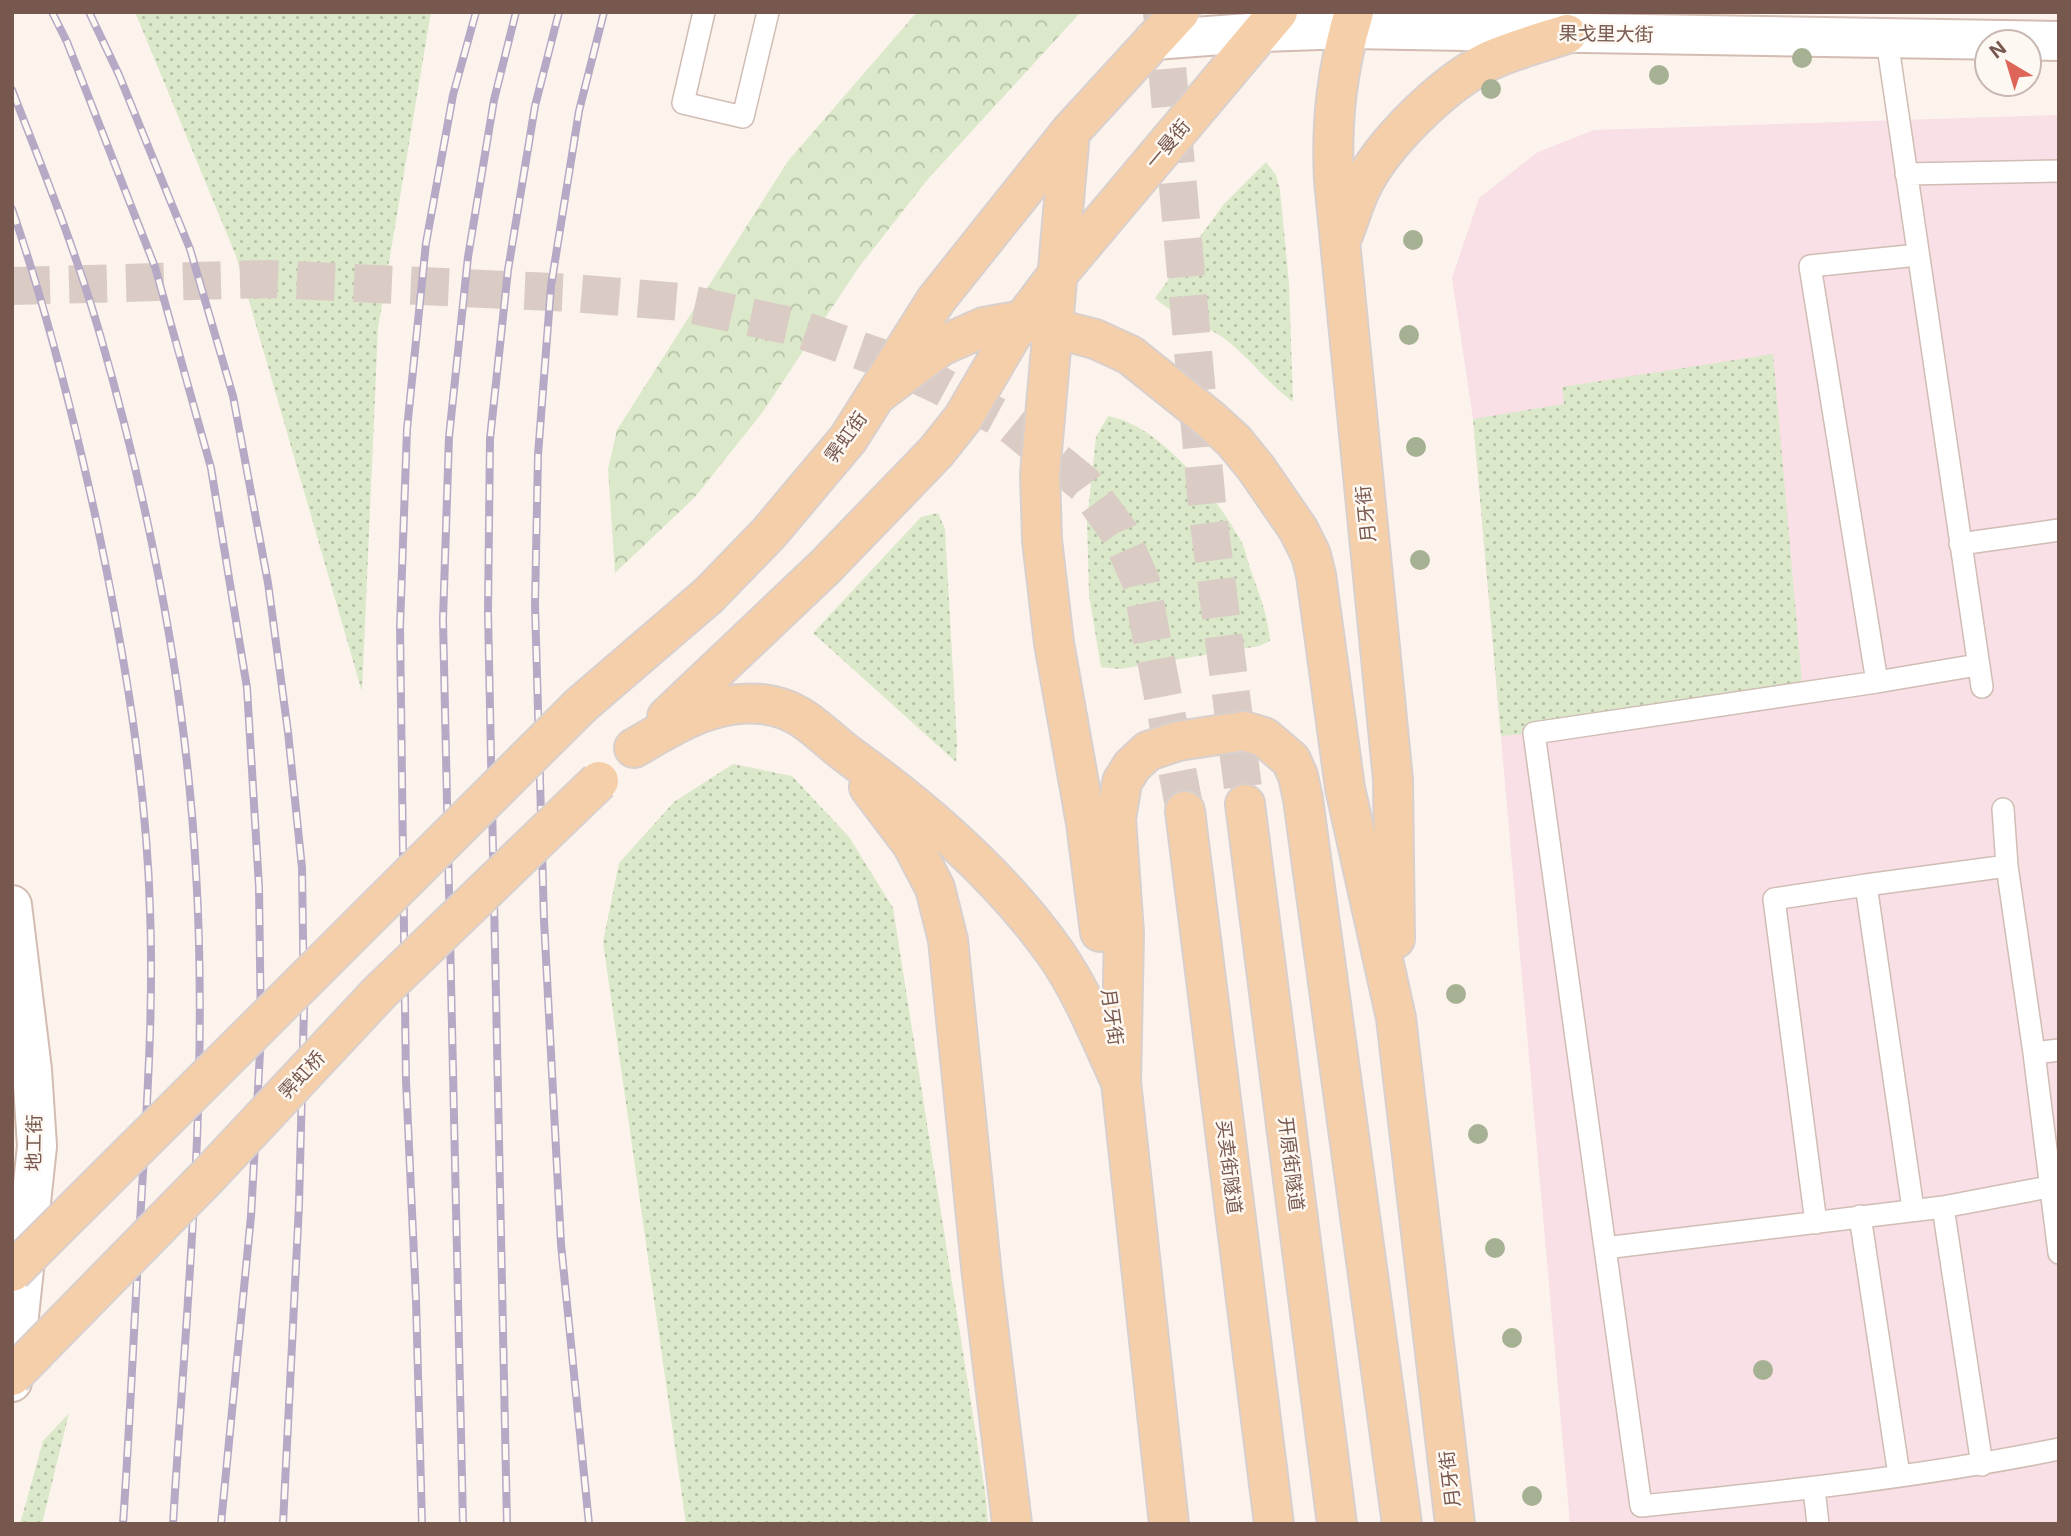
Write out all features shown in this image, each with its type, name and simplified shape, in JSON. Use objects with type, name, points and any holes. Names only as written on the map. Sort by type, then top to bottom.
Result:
[{"type":"main road","points":[[1070,132],[1180,12]]},
{"type":"main road","name":"果戈里大街","points":[[1154,40],[1270,22],[1351,21],[1567,34],[2059,41]]},
{"type":"main road","name":"月牙街","points":[[1351,21],[1339,71],[1332,135],[1340,244],[1393,780],[1396,1018]]},
{"type":"main road","name":"一曼街","points":[[1057,275],[1270,22]]},
{"type":"main road","points":[[1340,244],[1360,190],[1374,166],[1390,144],[1426,108],[1465,76],[1489,61],[1567,34]]},
{"type":"main road","name":"月牙街","points":[[1070,132],[1057,275],[1037,324],[1042,540],[1054,643],[1086,823],[1121,1082],[1169,1524]]},
{"type":"main road","name":"霁虹街","points":[[12,1272],[581,705],[709,595],[769,533],[848,439],[936,300],[1070,132]]},
{"type":"main road","points":[[634,748],[816,576],[936,452],[963,418],[1011,336],[1037,324]]},
{"type":"main road","name":"月牙街","points":[[874,396],[941,346],[984,327],[1037,324],[1096,339],[1130,355],[1234,441],[1298,529],[1311,555],[1316,575],[1345,788],[1396,1018],[1455,1524]]},
{"type":"main road","name":"月牙街","points":[[634,748],[706,709],[736,704],[760,704],[789,709],[809,722],[829,741],[907,798],[952,838],[1012,900],[1057,955],[1090,1014],[1121,1082]]},
{"type":"main road","points":[[1121,1082],[1124,933],[1116,819],[1122,782],[1132,766],[1149,751],[1178,741],[1244,731],[1264,737],[1292,760],[1303,799],[1402,1524]]},
{"type":"main road","points":[[829,741],[881,802],[912,844],[935,888],[948,940],[982,1276],[1012,1524]]},
{"type":"main road","name":"霁虹桥","points":[[12,1376],[209,1175],[379,993],[634,748]]},
{"type":"main road","name":"开原街隧道","points":[[1245,804],[1337,1524]]},
{"type":"main road","name":"买卖街隧道","points":[[1185,811],[1274,1524]]},
{"type":"main road","name":"地工街","points":[[12,905],[32,1070],[37,1146],[12,1382]]},
{"type":"lane","points":[[704,12],[683,103],[743,117],[768,12]]},
{"type":"lane","points":[[1888,40],[1982,687]]},
{"type":"lane","points":[[1906,174],[2059,171]]},
{"type":"lane","points":[[1877,682],[1810,266],[1918,255]]},
{"type":"lane","points":[[1960,544],[2059,530]]},
{"type":"lane","points":[[1978,665],[1534,733],[1642,1515],[1899,1475],[1982,1465],[2059,1450]]},
{"type":"lane","points":[[2003,809],[2007,866],[2055,1186],[2059,1253]]},
{"type":"lane","points":[[1816,1223],[1774,899],[2007,866]]},
{"type":"lane","points":[[1866,885],[1913,1209]]},
{"type":"lane","points":[[2034,1053],[2059,1050]]},
{"type":"lane","points":[[1605,1248],[1943,1207],[2055,1186]]},
{"type":"lane","points":[[1943,1207],[1982,1465]]},
{"type":"lane","points":[[1860,1216],[1899,1475]]},
{"type":"lane","points":[[1814,1489],[1818,1524]]},
{"type":"shaded area","points":[[2059,115],[2059,1524],[1570,1524],[1473,419],[1452,278],[1479,198],[1538,152],[1594,130]]},
{"type":"green space","points":[[135,12],[431,12],[378,328],[362,692],[236,256]]},
{"type":"green space","points":[[917,12],[1081,12],[928,179],[859,267],[762,413],[695,497],[615,573],[608,469],[617,430],[788,161]]},
{"type":"green space","points":[[1266,162],[1276,175],[1280,190],[1289,283],[1293,402],[1225,339],[1171,310],[1155,298],[1224,204]]},
{"type":"green space","points":[[1773,354],[1803,693],[1501,736],[1473,419],[1564,404],[1562,387]]},
{"type":"green space","points":[[1108,416],[1128,422],[1167,448],[1203,485],[1218,505],[1243,546],[1260,595],[1270,641],[1259,646],[1120,669],[1101,667],[1089,595],[1087,522],[1096,437]]},
{"type":"green space","points":[[938,513],[945,529],[956,762],[813,633],[921,517]]},
{"type":"green space","points":[[733,764],[792,776],[849,837],[893,908],[988,1524],[686,1524],[603,942],[619,863],[674,802]]},
{"type":"green space","points":[[69,1413],[42,1524],[20,1524],[43,1441]]},
{"type":"tunnel","points":[[1162,12],[1208,515],[1245,804]]},
{"type":"tunnel","points":[[12,286],[269,279],[573,293],[680,302],[791,326],[881,358],[939,385],[1009,423],[1084,484],[1119,532],[1141,582],[1185,811]]},
{"type":"railway","points":[[52,12],[67,42],[155,267],[211,468],[247,688],[259,887],[261,1034],[251,1216],[221,1524]]},
{"type":"railway","points":[[89,12],[119,75],[190,249],[233,396],[268,583],[288,732],[302,868],[304,1007],[299,1205],[283,1524]]},
{"type":"railway","points":[[422,1524],[416,1299],[406,1081],[400,627],[407,429],[426,243],[453,95],[476,12]]},
{"type":"railway","points":[[463,1524],[443,620],[449,437],[468,257],[494,100],[516,12]]},
{"type":"railway","points":[[507,1524],[488,612],[490,439],[508,270],[535,106],[559,12]]},
{"type":"railway","points":[[589,1524],[561,1244],[544,920],[535,605],[538,455],[551,286],[579,111],[604,12]]},
{"type":"railway","points":[[12,90],[60,213],[101,338],[119,404],[164,603],[184,737],[196,872],[200,1034],[194,1198],[173,1524]]},
{"type":"railway","points":[[12,209],[58,363],[96,519],[124,664],[144,811],[150,909],[150,1027],[123,1524]]}]
